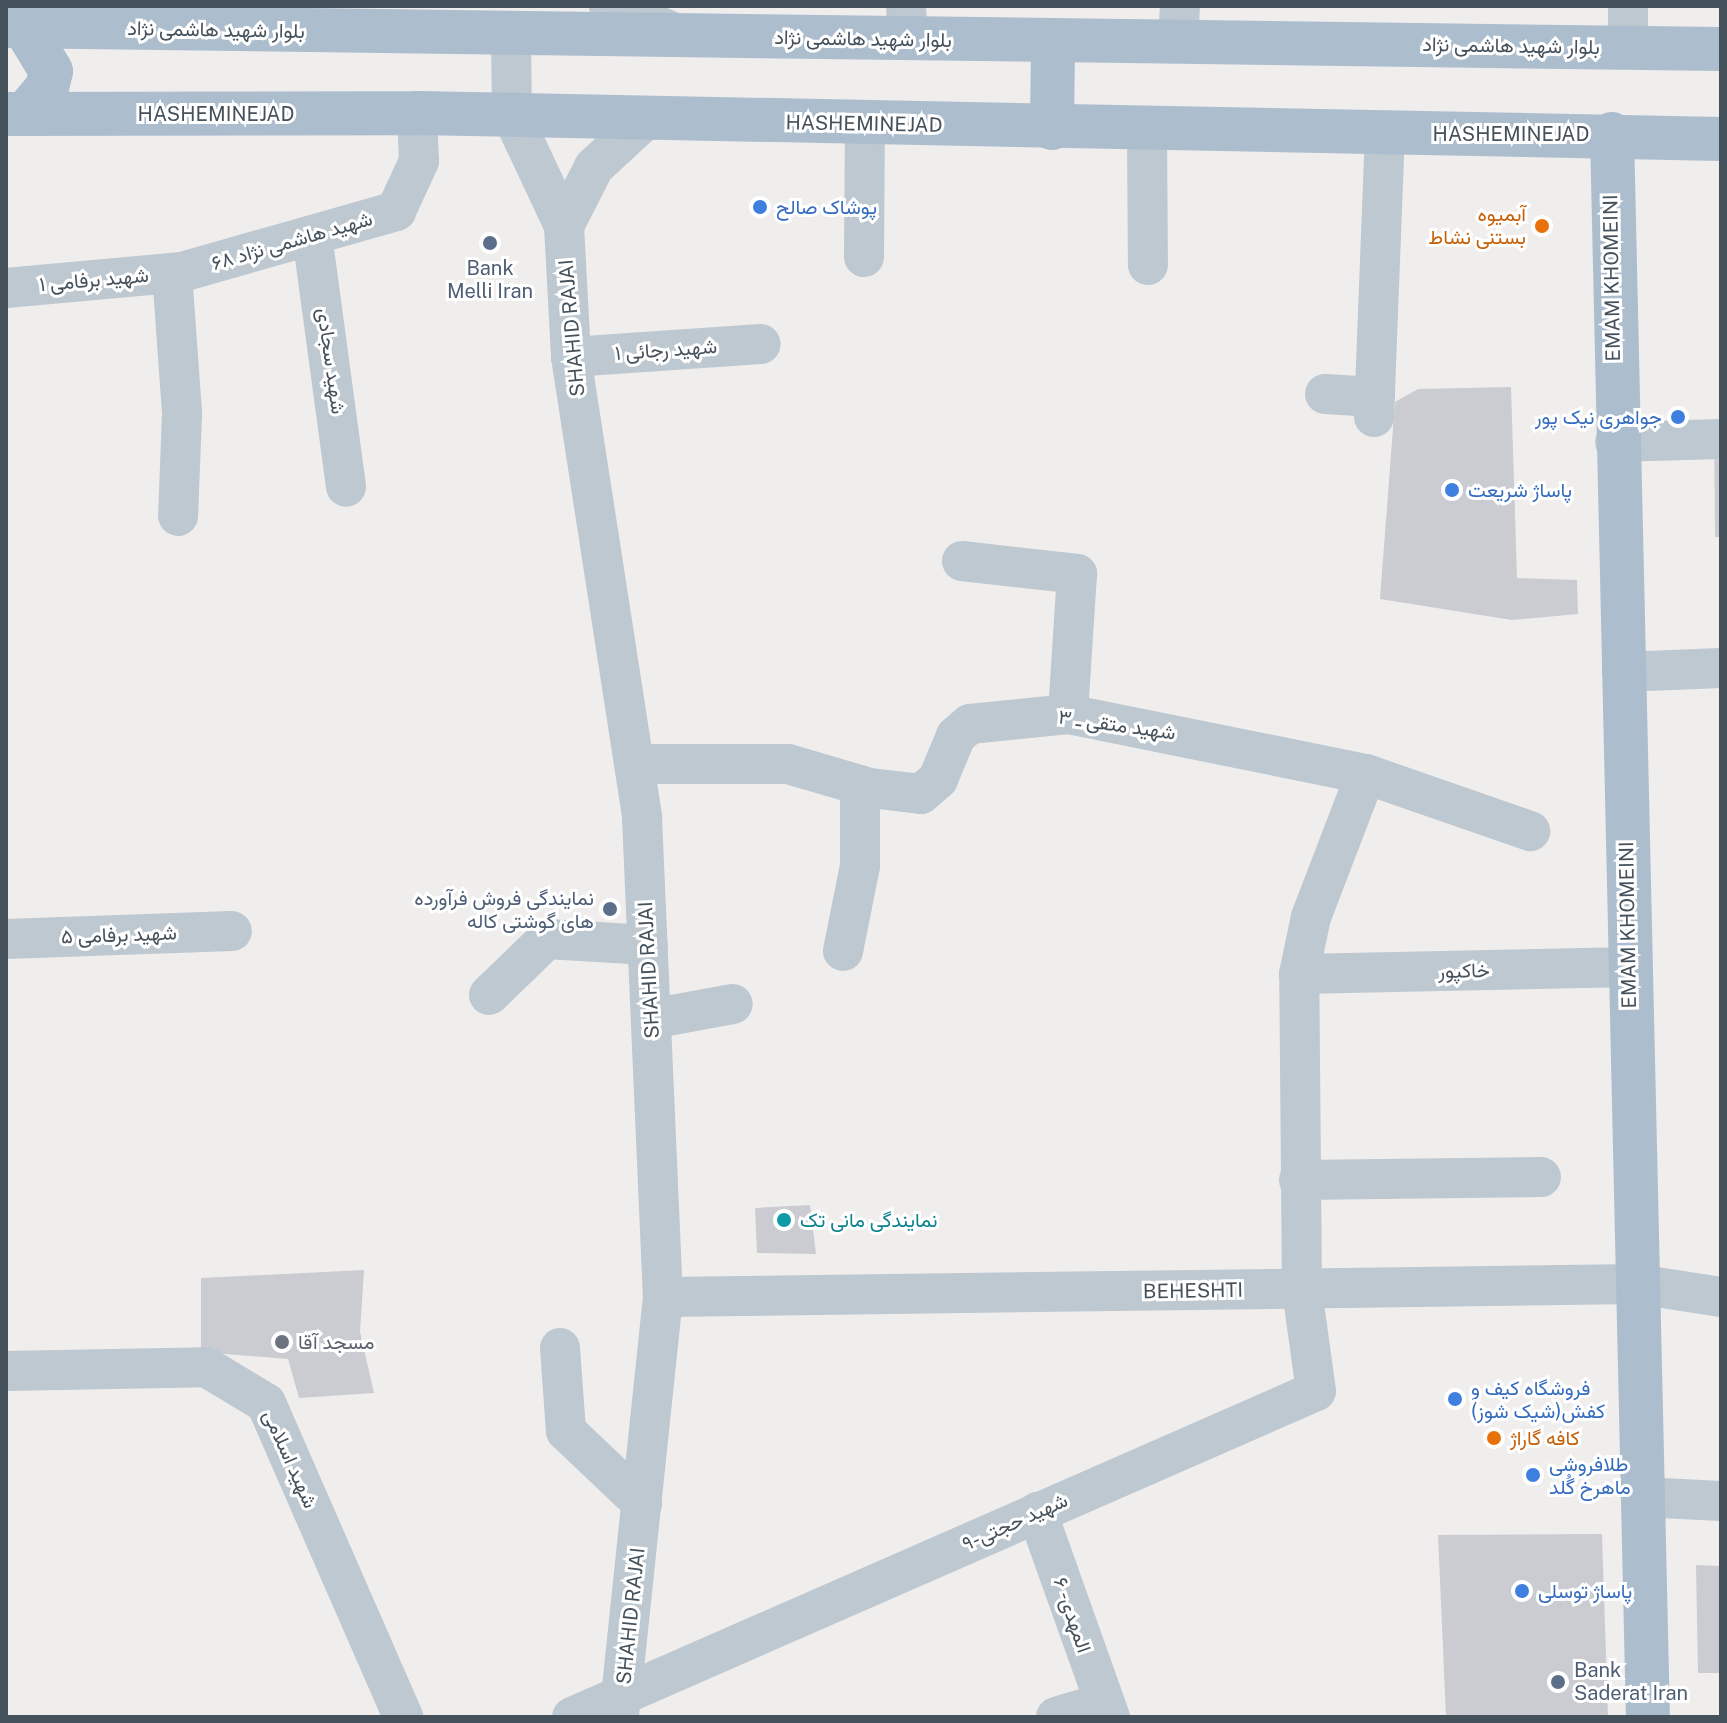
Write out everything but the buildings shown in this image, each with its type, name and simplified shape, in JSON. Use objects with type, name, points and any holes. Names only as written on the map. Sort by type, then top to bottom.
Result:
[{"type":"main road","name":"بلوار شهید هاشمی نژاد","points":[[16,27],[71,17],[456,34],[518,21],[694,38],[907,23],[1053,42],[1179,24],[1628,27],[1721,49]]},
{"type":"main road","points":[[15,114],[47,88],[51,71],[16,27]]},
{"type":"main road","points":[[1052,128],[1053,42]]},
{"type":"main road","name":"HASHEMINEJAD","points":[[15,114],[417,113],[1147,132],[1612,134],[1721,139]]},
{"type":"main road","name":"EMAM KHOMEINI","points":[[1612,134],[1615,442],[1648,1717]]},
{"type":"street","points":[[609,6],[694,38]]},
{"type":"street","points":[[518,21],[512,115],[564,226]]},
{"type":"street","name":"شهید هاشمی نژاد ۶۸","points":[[177,272],[396,211],[419,161],[417,113]]},
{"type":"street","points":[[564,226],[594,167],[646,119]]},
{"type":"street","points":[[864,257],[865,125]]},
{"type":"street","points":[[1147,132],[1148,265]]},
{"type":"street","points":[[1325,394],[1375,407],[1385,135]]},
{"type":"street","name":"SHAHID RAJAI","points":[[564,226],[571,357],[637,764],[663,1297],[625,1710]]},
{"type":"street","name":"شهید سجادی","points":[[312,235],[346,487]]},
{"type":"street","points":[[177,272],[182,414],[178,516]]},
{"type":"street","name":"شهید برفامی ۱","points":[[6,288],[177,272]]},
{"type":"street","name":"شهید رجائی ۱","points":[[571,357],[761,344]]},
{"type":"street","points":[[1615,442],[1721,439]]},
{"type":"street","points":[[962,561],[1077,574],[1068,714]]},
{"type":"street","points":[[1622,672],[1721,668]]},
{"type":"street","name":"شهید متقی ـ ۳","points":[[637,764],[788,764],[860,785],[921,794],[938,779],[956,736],[970,724],[1068,714],[1366,774],[1530,831]]},
{"type":"street","points":[[1302,1290],[1299,974],[1311,917],[1366,774]]},
{"type":"street","points":[[843,951],[860,866],[860,785]]},
{"type":"street","name":"شهید برفامی ۵","points":[[6,939],[232,931]]},
{"type":"street","points":[[489,995],[547,939],[648,945]]},
{"type":"street","name":"خاکپور","points":[[1299,974],[1630,967]]},
{"type":"street","points":[[651,1019],[733,1004]]},
{"type":"street","points":[[1299,1180],[1541,1177]]},
{"type":"street","name":"BEHESHTI","points":[[663,1297],[1637,1284],[1721,1297]]},
{"type":"street","name":"شهید حجتی-۹","points":[[625,1710],[1037,1512],[1316,1391],[1302,1290]]},
{"type":"street","points":[[560,1348],[566,1431],[642,1503]]},
{"type":"street","name":"شهید اسلامی","points":[[6,1371],[206,1367],[266,1403],[403,1717]]},
{"type":"street","points":[[1641,1497],[1721,1501]]},
{"type":"street","name":"المهدی - ۶","points":[[1037,1512],[1106,1710]]},
{"type":"street","points":[[572,1717],[625,1710]]},
{"type":"street","points":[[1056,1717],[1106,1710]]},
{"type":"place","name":"پوشاک صالح","points":[[760,207]]},
{"type":"place","name":"آبمیوه بستنی نشاط","points":[[1542,226]]},
{"type":"place","name":"Bank Melli Iran","points":[[490,243]]},
{"type":"place","name":"جواهری نیک پور","points":[[1678,417]]},
{"type":"place","name":"پاساژ شریعت","points":[[1452,490]]},
{"type":"place","name":"نمایندگی فروش فرآورده های گوشتی کاله","points":[[610,909]]},
{"type":"place","name":"نمایندگی مانی تک","points":[[784,1220]]},
{"type":"place","name":"مسجد آقا","points":[[282,1342]]},
{"type":"place","name":"فروشگاه کیف و کفش(شیک شوز)","points":[[1455,1399]]},
{"type":"place","name":"کافه گاراژ","points":[[1494,1438]]},
{"type":"place","name":"طلافروشی ماهرخ گُلد","points":[[1533,1475]]},
{"type":"place","name":"پاساژ توسلی","points":[[1522,1591]]},
{"type":"place","name":"Bank Saderat Iran","points":[[1558,1682]]}]
